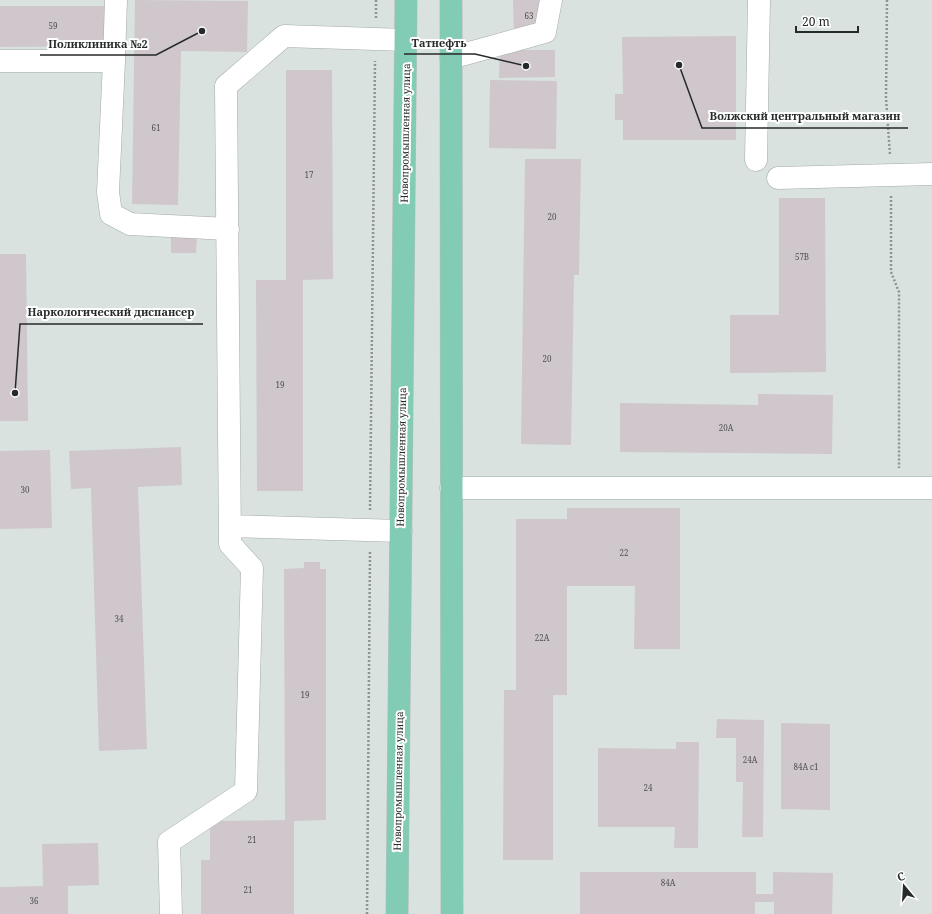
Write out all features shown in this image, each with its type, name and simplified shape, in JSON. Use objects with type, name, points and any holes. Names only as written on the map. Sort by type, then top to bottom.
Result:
[{"type":"main road","name":"Новопромышленная улица","points":[[397,914],[406,0]]},
{"type":"main road","points":[[451,0],[452,914]]},
{"type":"lane","points":[[116,0],[108,192],[112,214],[130,224],[228,229]]},
{"type":"lane","points":[[451,58],[545,32],[551,0]]},
{"type":"lane","points":[[756,160],[759,0]]},
{"type":"lane","points":[[171,914],[168,842],[246,792],[252,568],[230,544],[226,86],[284,36],[406,40]]},
{"type":"lane","points":[[0,61],[114,61]]},
{"type":"lane","points":[[778,178],[932,174]]},
{"type":"lane","points":[[451,488],[932,488]]},
{"type":"lane","points":[[230,526],[401,531]]},
{"type":"path","points":[[375,24],[376,0]]},
{"type":"path","points":[[887,0],[886,98],[891,176],[891,272],[899,292],[899,488]]},
{"type":"path","points":[[367,914],[375,55]]},
{"type":"building","points":[[135,0],[248,1],[247,52],[181,51],[178,205],[132,204]]},
{"type":"building","points":[[513,0],[543,0],[544,32],[514,33]]},
{"type":"building","points":[[0,6],[105,6],[105,46],[0,47]]},
{"type":"building","points":[[736,36],[736,140],[623,140],[623,120],[615,120],[615,94],[623,94],[622,37]]},
{"type":"building","points":[[500,50],[555,50],[555,77],[499,78]]},
{"type":"building","points":[[286,70],[332,70],[333,279],[303,280],[303,491],[257,491],[256,280],[286,280]]},
{"type":"building","points":[[490,80],[557,81],[556,149],[489,148]]},
{"type":"building","points":[[525,159],[581,159],[579,275],[574,275],[571,445],[521,444]]},
{"type":"building","points":[[779,198],[825,198],[826,372],[730,373],[730,315],[779,315]]},
{"type":"building","points":[[171,236],[197,236],[196,253],[171,253]]},
{"type":"building","points":[[0,254],[26,254],[28,421],[0,421]]},
{"type":"building","points":[[758,394],[833,395],[832,454],[620,452],[620,403],[758,405]]},
{"type":"building","points":[[181,447],[182,485],[138,487],[147,749],[99,751],[91,488],[71,489],[69,451]]},
{"type":"building","points":[[50,450],[52,528],[0,529],[0,451]]},
{"type":"building","points":[[567,508],[680,508],[680,649],[634,649],[635,586],[567,586],[567,695],[553,695],[553,860],[503,860],[504,690],[516,690],[516,519],[567,519]]},
{"type":"building","points":[[304,562],[320,562],[320,569],[326,569],[326,820],[294,821],[294,914],[201,914],[201,860],[210,860],[210,821],[285,820],[284,569],[304,568]]},
{"type":"building","points":[[717,719],[764,720],[763,837],[742,837],[743,782],[736,782],[736,738],[716,738]]},
{"type":"building","points":[[781,723],[830,724],[830,810],[781,809]]},
{"type":"building","points":[[676,742],[699,742],[698,848],[674,848],[675,827],[598,827],[598,748],[676,749]]},
{"type":"building","points":[[98,843],[99,885],[68,886],[68,914],[0,914],[0,887],[43,886],[42,844]]},
{"type":"building","points":[[580,872],[756,872],[756,894],[773,894],[773,872],[833,873],[832,914],[774,914],[774,902],[755,902],[755,914],[580,914]]},
{"type":"place","name":"Поликлиника №2","points":[[202,31]]},
{"type":"place","name":"Волжский центральный магазин","points":[[679,65]]},
{"type":"place","name":"Татнефть","points":[[526,66]]},
{"type":"place","name":"Наркологический диспансер","points":[[15,393]]}]
